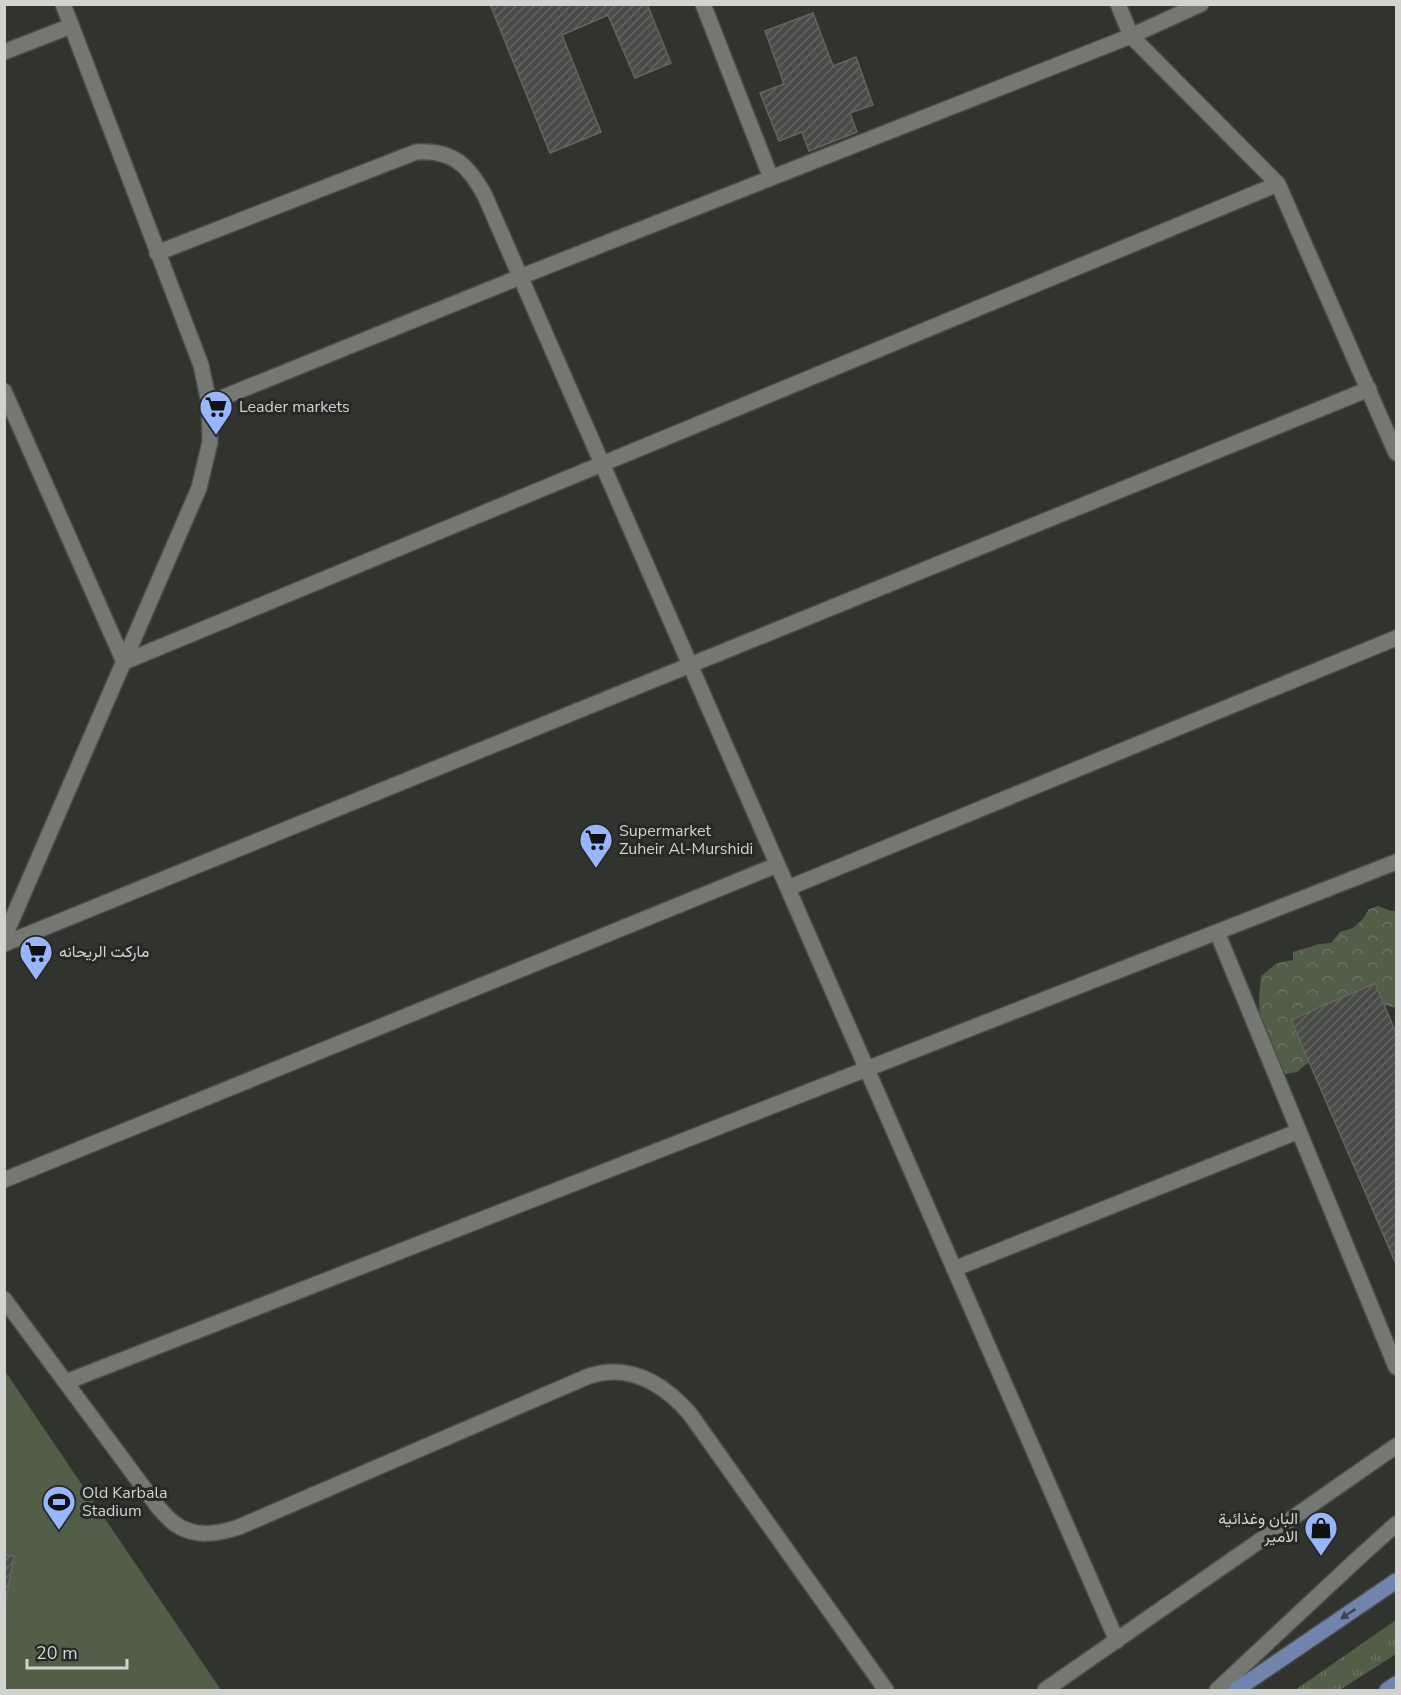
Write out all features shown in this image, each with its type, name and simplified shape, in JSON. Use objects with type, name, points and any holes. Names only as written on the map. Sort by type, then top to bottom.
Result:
[{"type":"main road","points":[[1236,1690],[1396,1581]]},
{"type":"main road","points":[[1387,1690],[1396,1684]]},
{"type":"street","points":[[4,938],[199,488],[210,442],[209,403],[201,365],[63,4]]},
{"type":"street","points":[[703,4],[771,178]]},
{"type":"street","points":[[1118,4],[1131,36],[1278,184],[1396,453]]},
{"type":"street","points":[[209,403],[520,277],[1131,36],[1201,4]]},
{"type":"street","points":[[4,52],[71,26]]},
{"type":"street","points":[[158,253],[416,152],[428,151],[458,161],[476,179],[1117,1641]]},
{"type":"street","points":[[124,662],[1278,184]]},
{"type":"street","points":[[4,944],[1369,389]]},
{"type":"street","points":[[4,391],[124,662]]},
{"type":"street","points":[[788,888],[1396,638]]},
{"type":"street","points":[[66,1382],[1396,862]]},
{"type":"street","points":[[4,1180],[777,865]]},
{"type":"street","points":[[1217,932],[1396,1367]]},
{"type":"street","points":[[954,1269],[1299,1131]]},
{"type":"street","points":[[4,1299],[158,1507],[176,1525],[205,1534],[221,1533],[239,1527],[589,1376],[603,1371],[620,1371],[640,1377],[667,1391],[690,1413],[886,1690]]},
{"type":"street","points":[[1045,1690],[1396,1446]]},
{"type":"street","points":[[1217,1690],[1396,1524]]},
{"type":"green space","points":[[1378,906],[1396,911],[1396,1008],[1385,1005],[1375,983],[1292,1020],[1309,1062],[1297,1072],[1286,1074],[1277,1063],[1265,1040],[1259,1003],[1261,976],[1277,963],[1293,960],[1293,952],[1331,943],[1340,932],[1353,928],[1362,920],[1369,909]]},
{"type":"green space","name":"Old Karbala Stadium","points":[[5,1371],[221,1690],[5,1690]]},
{"type":"green space","points":[[1396,1620],[1396,1654],[1340,1690],[1295,1690]]},
{"type":"building","points":[[490,4],[647,4],[671,63],[635,78],[608,15],[562,35],[601,132],[550,153]]},
{"type":"building","points":[[813,13],[833,66],[856,57],[873,105],[850,113],[857,132],[809,151],[802,132],[779,141],[760,93],[784,84],[765,31]]},
{"type":"building","points":[[1375,983],[1396,1033],[1396,1264],[1291,1020]]},
{"type":"building","points":[[4,1555],[14,1556],[4,1611]]},
{"type":"place","name":"Leader markets","points":[[216,436]]},
{"type":"place","name":"Supermarket Zuheir Al-Murshidi","points":[[596,869]]},
{"type":"place","name":"ماركت الريحانه","points":[[36,981]]},
{"type":"place","name":"Old Karbala Stadium","points":[[59,1531]]},
{"type":"place","name":"البان وغذائية الامير","points":[[1321,1557]]}]
